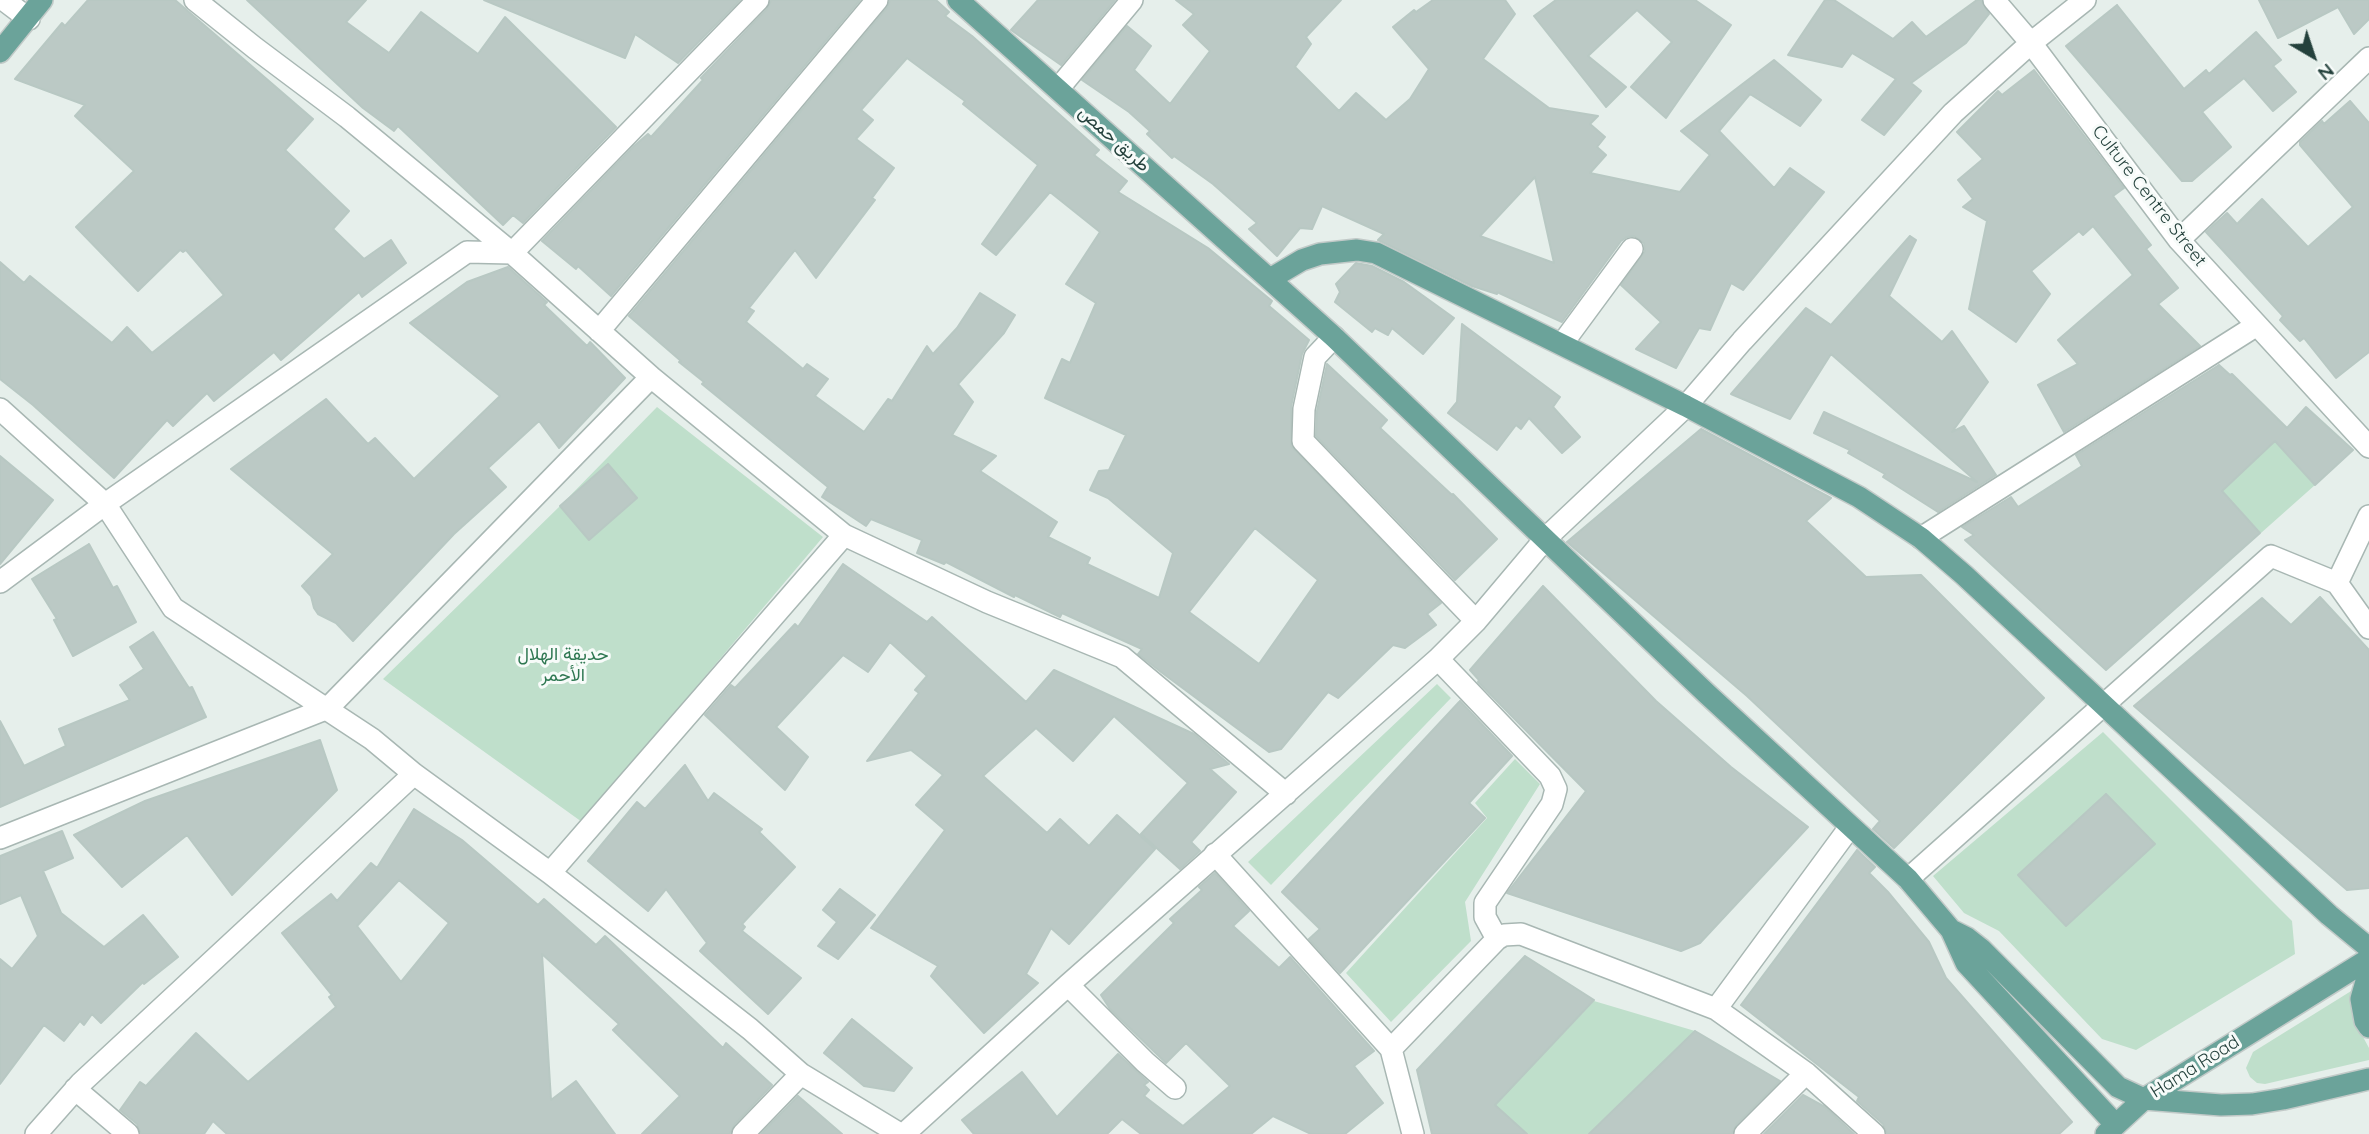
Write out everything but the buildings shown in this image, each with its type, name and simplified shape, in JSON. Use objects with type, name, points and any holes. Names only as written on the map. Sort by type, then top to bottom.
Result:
[{"type":"main road","points":[[0,52],[42,0]]},
{"type":"main road","name":"طريق حمص","points":[[958,0],[1334,337],[1696,683],[1908,879],[1951,930]]},
{"type":"main road","points":[[1270,279],[1302,260],[1320,254],[1348,251],[1376,253],[1686,406],[1858,497],[1921,538],[1964,575],[2329,915],[2369,947]]},
{"type":"main road","points":[[1951,930],[1981,949],[2118,1087],[2144,1099],[2110,1129],[1966,963],[1951,930]]},
{"type":"main road","name":"Hama Road","points":[[2144,1099],[2369,959]]},
{"type":"main road","points":[[2369,971],[2361,999],[2365,1021],[2369,1027]]},
{"type":"main road","name":"Hama Road","points":[[2144,1099],[2221,1105],[2252,1104],[2369,1079]]},
{"type":"street","points":[[4,0],[29,19]]},
{"type":"street","points":[[195,0],[348,117],[512,253],[651,377],[844,535],[987,602],[1122,657],[1286,794]]},
{"type":"street","points":[[0,582],[105,504],[467,252],[512,253],[758,0]]},
{"type":"street","points":[[599,331],[877,0]]},
{"type":"street","points":[[1058,89],[1132,0]]},
{"type":"street","name":"Culture Centre Street","points":[[1994,0],[2031,43],[2179,240],[2369,447]]},
{"type":"street","points":[[0,410],[105,504],[173,608],[372,739],[414,774],[550,873],[750,1029],[801,1074],[902,1134],[1438,659],[1476,621],[1546,538],[1686,406],[1742,341],[1953,113],[2075,4]]},
{"type":"street","points":[[2179,240],[2369,58]]},
{"type":"street","points":[[1562,344],[1632,249]]},
{"type":"street","points":[[1921,538],[2257,325]]},
{"type":"street","points":[[1334,337],[1315,357],[1304,409],[1303,441],[1476,621]]},
{"type":"street","points":[[0,838],[328,708],[651,377]]},
{"type":"street","points":[[2337,583],[2369,516]]},
{"type":"street","points":[[550,873],[844,535]]},
{"type":"street","points":[[1908,879],[2271,556],[2337,583],[2369,628]]},
{"type":"street","points":[[1438,659],[1550,776],[1556,789],[1552,804],[1485,903],[1485,917],[1497,939]]},
{"type":"street","points":[[36,1134],[75,1089],[414,774]]},
{"type":"street","points":[[1716,1009],[1850,827]]},
{"type":"street","points":[[1215,854],[1391,1049],[1413,1134]]},
{"type":"street","points":[[1391,1049],[1497,939],[1504,935],[1521,934],[1716,1009],[1806,1073],[1874,1134]]},
{"type":"street","points":[[1068,985],[1175,1088]]},
{"type":"street","points":[[1745,1134],[1806,1073]]},
{"type":"street","points":[[743,1134],[801,1074]]},
{"type":"street","points":[[75,1089],[128,1134]]},
{"type":"green space","name":"حديقة الهلال الأحمر","points":[[657,407],[823,537],[582,822],[383,679]]},
{"type":"green space","points":[[2275,441],[2315,485],[2261,533],[2201,468]]},
{"type":"green space","points":[[1437,684],[1451,698],[1271,885],[1248,862]]},
{"type":"green space","points":[[2103,732],[2292,921],[2295,954],[2136,1050],[2102,1039],[1999,931],[1964,913],[1933,876]]},
{"type":"green space","points":[[1515,759],[1540,784],[1465,902],[1471,941],[1391,1022],[1346,973],[1487,818],[1475,803]]},
{"type":"green space","points":[[2356,988],[2356,1024],[2369,1048],[2369,1060],[2265,1084],[2257,1083],[2250,1077],[2246,1068],[2253,1052]]},
{"type":"green space","points":[[1594,1001],[1695,1031],[1589,1134],[1527,1134],[1495,1105]]}]
